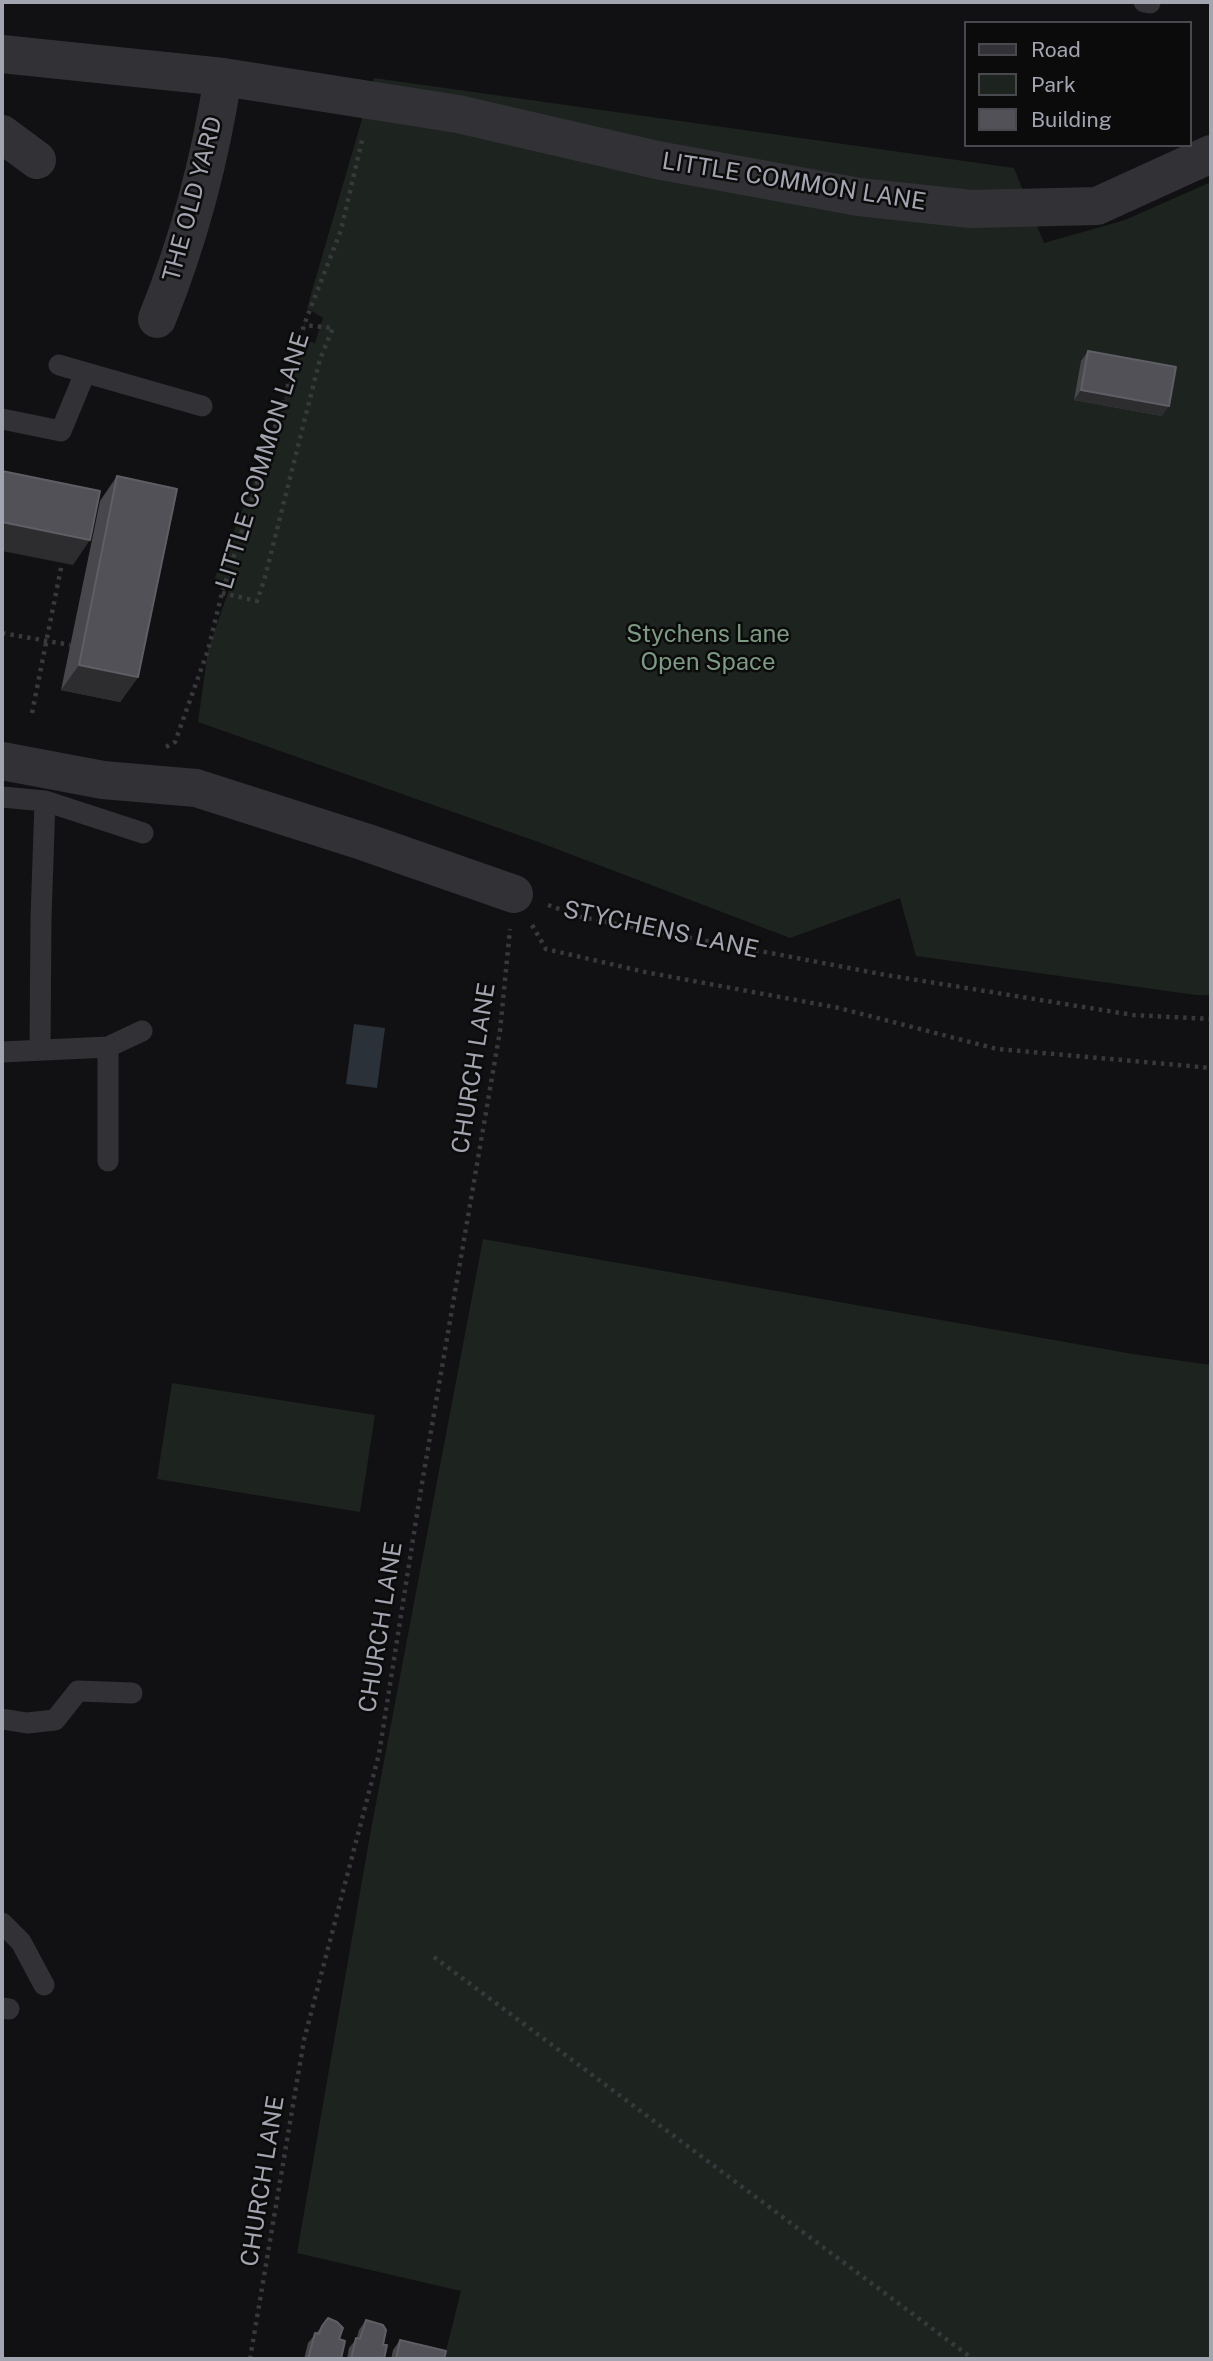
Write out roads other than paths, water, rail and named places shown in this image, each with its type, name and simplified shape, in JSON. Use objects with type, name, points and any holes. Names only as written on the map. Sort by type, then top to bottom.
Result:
[{"type":"street","name":"LITTLE COMMON LANE","points":[[2,54],[223,77],[458,114],[657,160],[859,197],[971,209],[1097,206],[1211,154]]},
{"type":"street","name":"THE OLD YARD","points":[[157,319],[175,275],[213,141],[223,77]]},
{"type":"street","points":[[2,134],[37,160]]},
{"type":"street","points":[[2,761],[103,780],[196,788],[365,842],[514,894]]},
{"type":"lane","points":[[59,365],[202,407]]},
{"type":"lane","points":[[2,419],[61,432],[85,373]]},
{"type":"lane","points":[[2,797],[45,800],[144,833]]},
{"type":"lane","points":[[40,1050],[45,800]]},
{"type":"lane","points":[[2,1052],[108,1048],[142,1031]]},
{"type":"lane","points":[[108,1048],[108,1161]]},
{"type":"lane","points":[[2,1719],[27,1723],[55,1720],[78,1691],[132,1693]]},
{"type":"lane","points":[[2,1923],[21,1942],[44,1985]]},
{"type":"park label","name":"Stychens Lane Open Space","points":[[708,649]]}]
